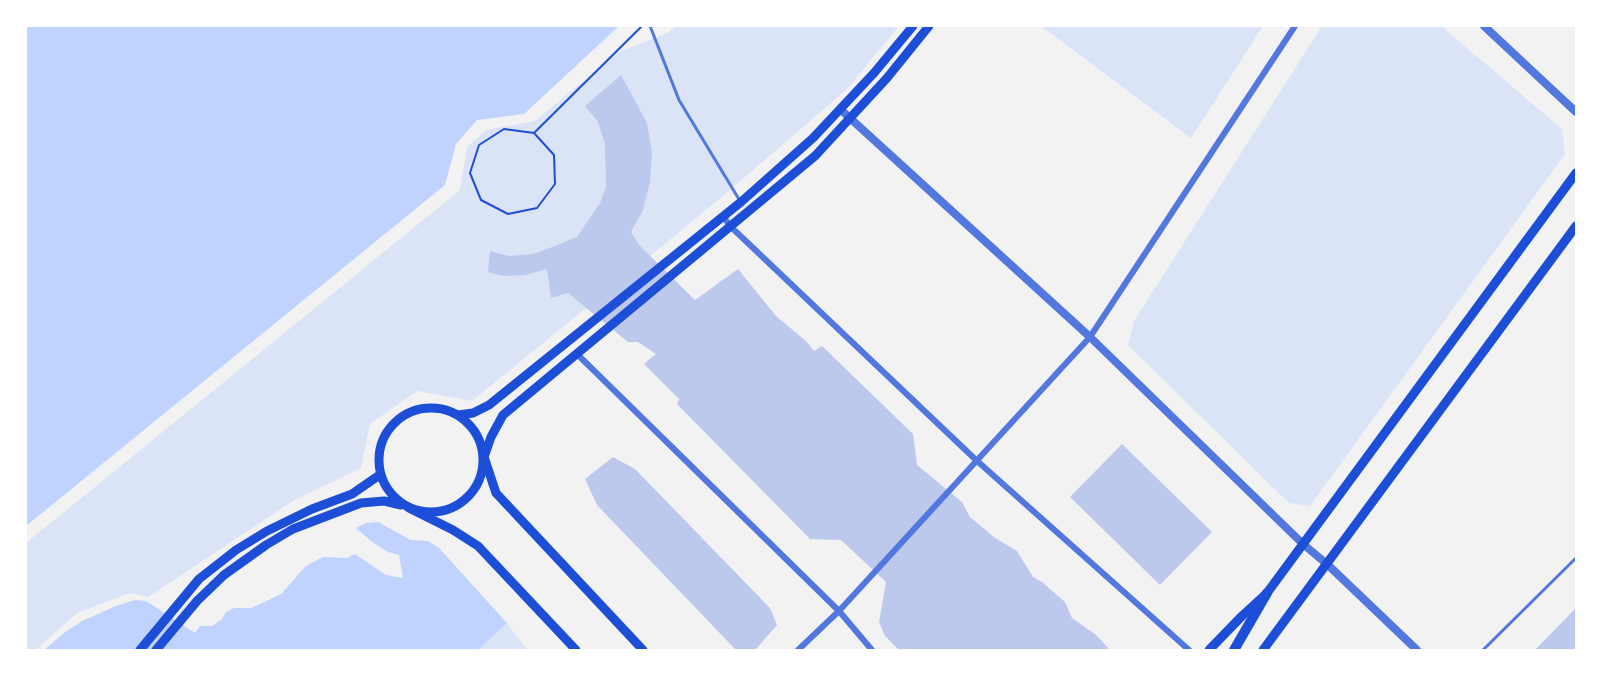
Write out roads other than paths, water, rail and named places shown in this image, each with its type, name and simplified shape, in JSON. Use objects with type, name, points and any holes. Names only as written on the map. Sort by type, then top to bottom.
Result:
[{"type":"highway","points":[[1234,651],[1267,593]]},
{"type":"main road","points":[[458,415],[473,413],[489,405],[741,202],[813,138],[874,73],[913,26]]},
{"type":"main road","points":[[156,651],[196,601],[224,574],[266,544],[293,529],[361,503],[384,501],[426,513],[444,511],[459,505],[471,495],[479,483],[491,437],[503,415],[815,156],[887,78],[929,26]]},
{"type":"main road","points":[[1209,651],[1267,593],[1576,173]]},
{"type":"main road","points":[[1263,651],[1576,226]]},
{"type":"main road","points":[[576,651],[478,546],[396,500],[381,474],[379,456],[383,439],[393,424],[407,414],[424,408],[442,409],[458,415],[471,426],[480,441],[496,493],[644,651]]},
{"type":"main road","points":[[140,651],[199,579],[236,550],[312,508],[352,494],[381,474]]},
{"type":"street","points":[[798,651],[838,611],[1090,337],[1295,26]]},
{"type":"street","points":[[1484,26],[1576,112]]},
{"type":"street","points":[[840,110],[1090,337],[1303,544],[1418,651]]},
{"type":"street","points":[[723,216],[730,226],[976,460],[1189,651]]},
{"type":"street","points":[[576,353],[838,611],[872,651]]},
{"type":"lane","points":[[651,26],[679,100],[741,202]]},
{"type":"lane","points":[[1483,651],[1576,558]]},
{"type":"water","points":[[26,26],[619,26],[524,114],[477,120],[456,144],[445,185],[26,526]]},
{"type":"water","points":[[378,522],[411,540],[428,541],[439,548],[507,623],[478,650],[44,650],[82,621],[135,600],[146,601],[195,633],[200,626],[212,626],[222,619],[226,612],[234,608],[251,608],[281,594],[306,566],[323,557],[347,558],[355,554],[386,575],[403,578],[399,555],[388,552],[356,528],[366,523]]}]
